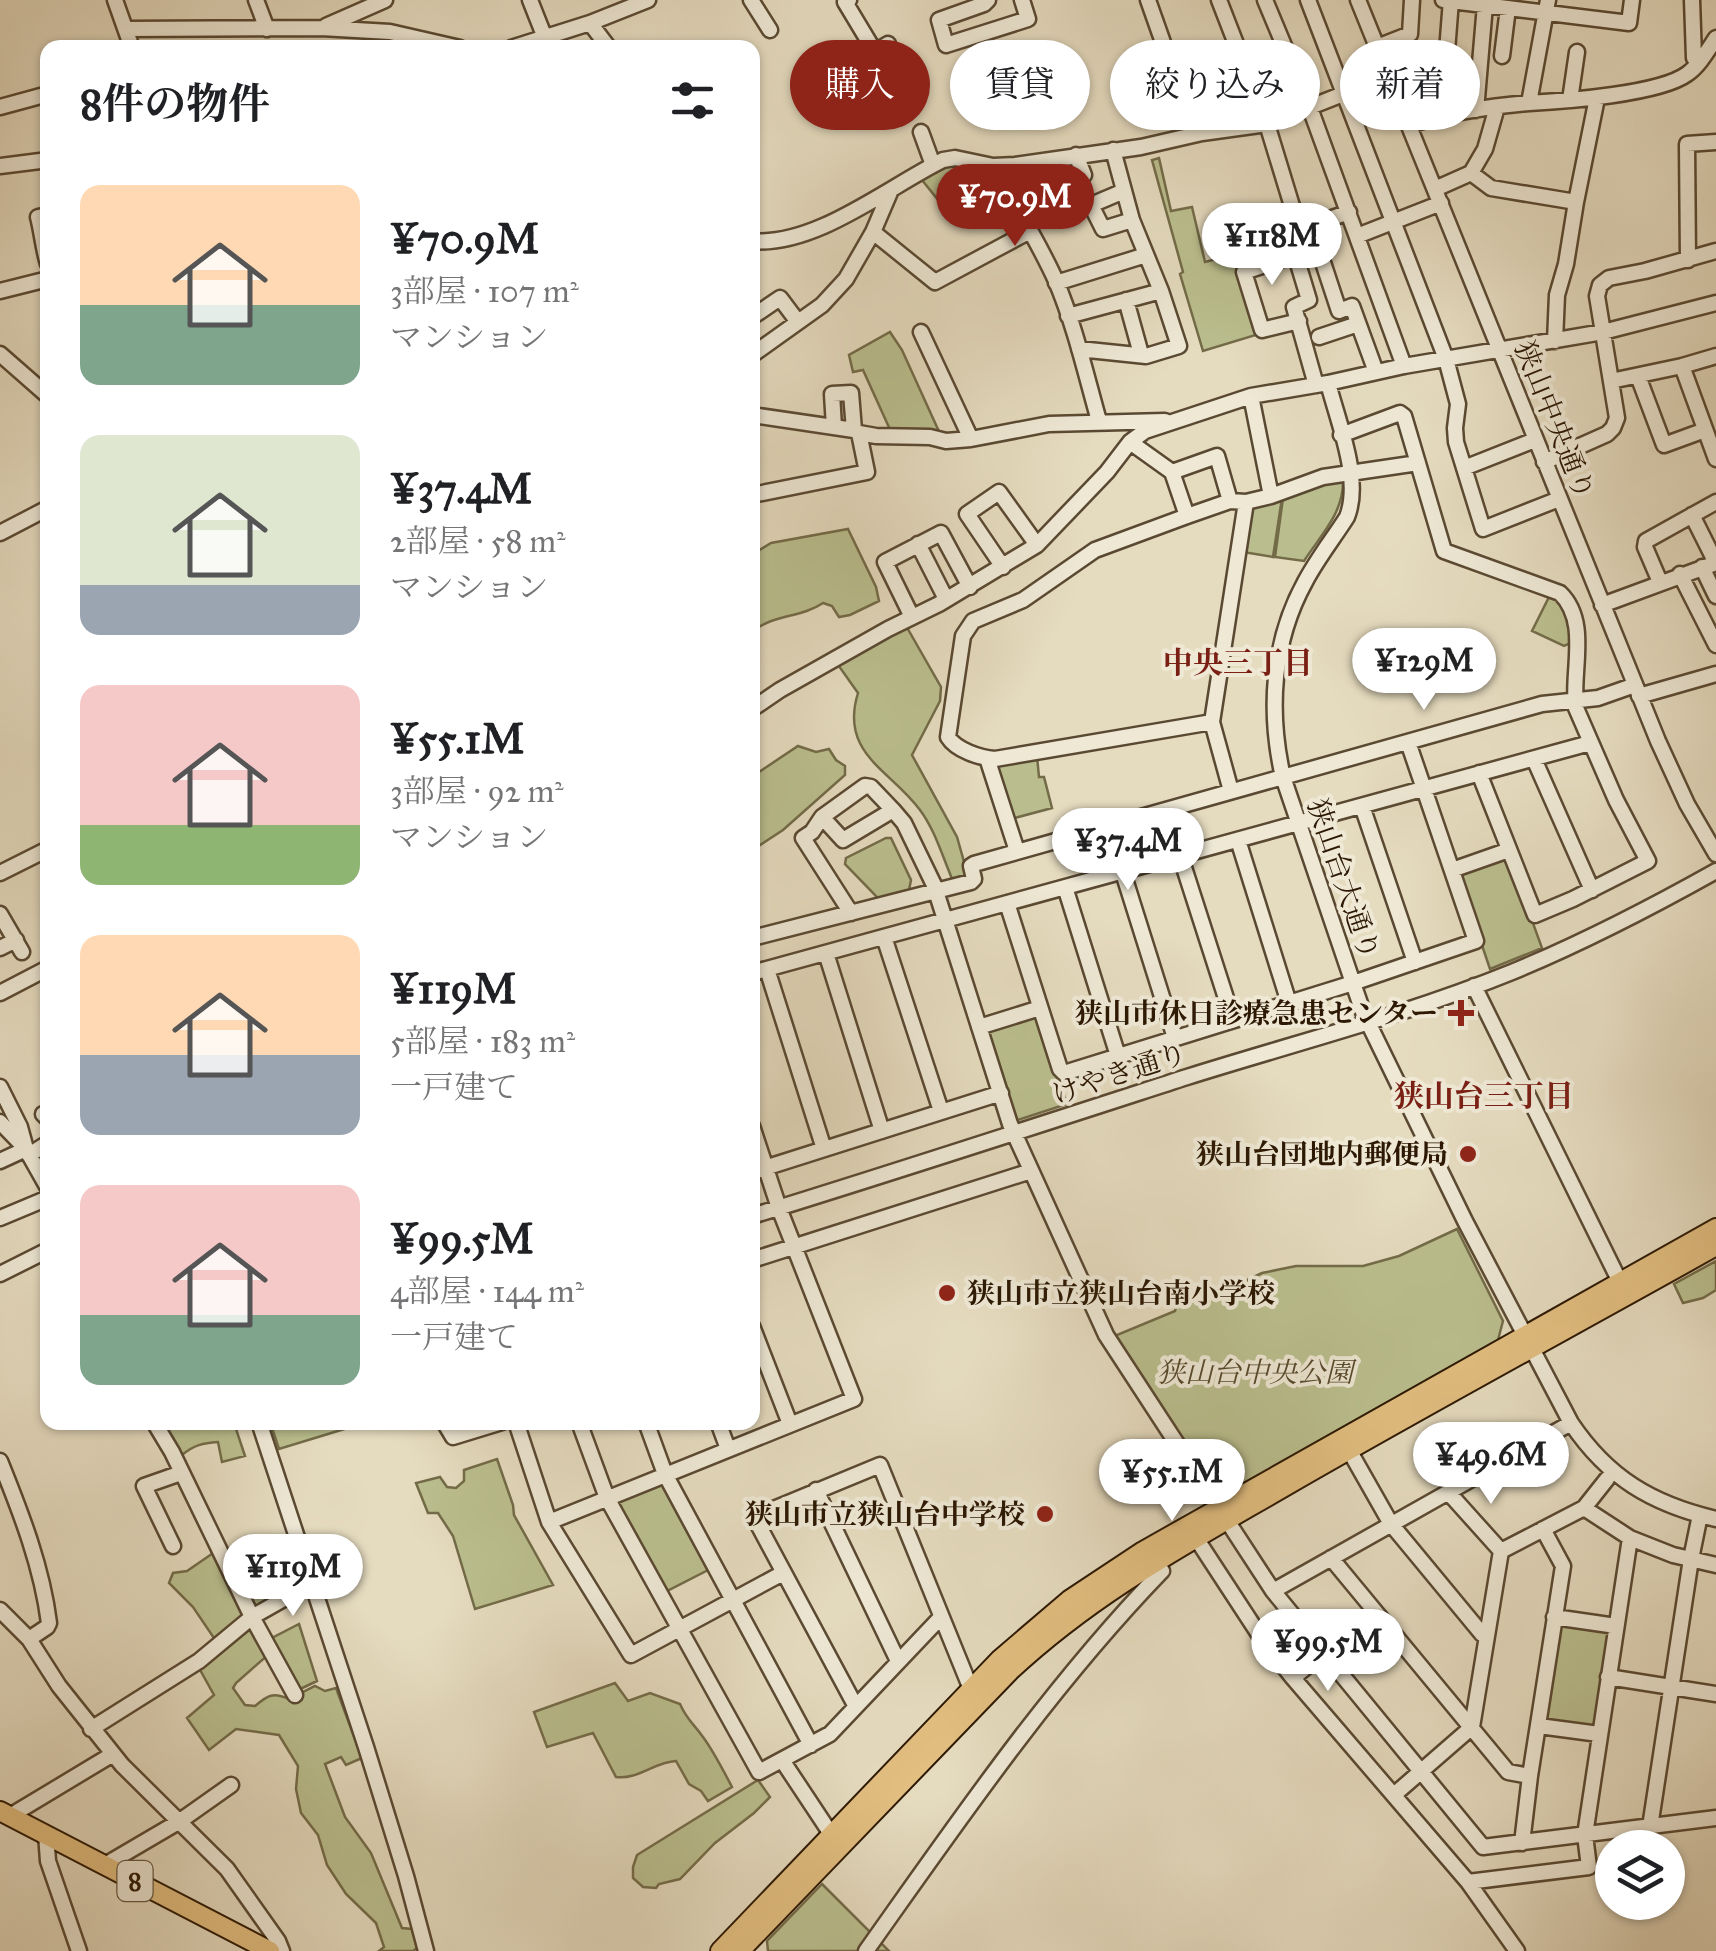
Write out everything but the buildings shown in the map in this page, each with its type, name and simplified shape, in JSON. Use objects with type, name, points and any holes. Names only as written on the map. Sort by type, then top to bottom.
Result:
[{"type":"main road","points":[[740,1951],[971,1689],[1032,1630],[1070,1600],[1142,1551],[1349,1450],[1528,1343],[1620,1282],[1716,1228]]},
{"type":"main road","points":[[720,1951],[1036,1647],[1101,1596],[1196,1538],[1223,1514],[1528,1343],[1716,1246]]},
{"type":"main road","name":"8","points":[[5,1813],[270,1951]]},
{"type":"street","points":[[115,0],[130,40]]},
{"type":"street","points":[[256,0],[267,28]]},
{"type":"street","points":[[321,28],[385,0]]},
{"type":"street","points":[[530,0],[545,38]]},
{"type":"street","points":[[538,40],[590,23],[612,8],[648,0]]},
{"type":"street","points":[[752,0],[770,30]]},
{"type":"street","points":[[849,0],[845,2],[868,40]]},
{"type":"street","points":[[985,1],[940,20],[946,45],[1028,20],[1022,0]]},
{"type":"street","points":[[1148,0],[1202,134]]},
{"type":"street","points":[[1219,0],[1235,40]]},
{"type":"street","points":[[1266,0],[1282,40]]},
{"type":"street","points":[[1308,0],[1340,79]]},
{"type":"street","name":"狭山中央通り","points":[[1358,0],[1374,40]]},
{"type":"street","points":[[1395,40],[1410,34],[1412,0]]},
{"type":"street","points":[[1444,0],[1508,8],[1547,6],[1629,23],[1632,0]]},
{"type":"street","points":[[1448,40],[1451,0]]},
{"type":"street","points":[[1692,0],[1694,58],[1699,62],[1716,62]]},
{"type":"street","points":[[1480,63],[1485,5]]},
{"type":"street","points":[[1530,103],[1547,6]]},
{"type":"street","points":[[1502,56],[1508,8]]},
{"type":"street","points":[[590,23],[603,40]]},
{"type":"street","points":[[127,29],[321,28],[390,32],[425,40]]},
{"type":"street","points":[[1480,109],[1598,98],[1671,81],[1686,75],[1716,38]]},
{"type":"street","points":[[1570,100],[1577,52]]},
{"type":"street","points":[[0,107],[40,96]]},
{"type":"street","points":[[1555,341],[1558,295],[1598,98]]},
{"type":"street","points":[[1358,236],[1394,222],[1471,173],[1485,149],[1497,107]]},
{"type":"street","points":[[760,242],[791,239],[842,216],[943,160],[954,158],[993,166],[1037,162],[1228,130]]},
{"type":"street","points":[[1270,130],[1340,311],[1352,306],[1376,372]]},
{"type":"street","points":[[1318,130],[1404,366]]},
{"type":"street","points":[[1360,130],[1446,359],[1458,404],[1456,442],[1483,529],[1560,499]]},
{"type":"street","name":"狭山中央通り","points":[[1411,130],[1637,690],[1673,775],[1716,854]]},
{"type":"street","points":[[920,132],[933,165]]},
{"type":"street","points":[[1688,260],[1687,144],[1716,142]]},
{"type":"street","points":[[1079,349],[1146,356],[1179,346],[1132,220],[1113,150]]},
{"type":"street","points":[[1037,162],[1050,190],[1084,174],[1076,155]]},
{"type":"street","points":[[0,166],[40,161]]},
{"type":"street","points":[[993,166],[1056,282],[1099,421]]},
{"type":"street","points":[[1471,173],[1491,188],[1576,202]]},
{"type":"street","points":[[760,349],[822,304],[846,279],[891,190]]},
{"type":"street","points":[[1124,191],[1092,205],[1103,229],[1132,220]]},
{"type":"street","points":[[1295,255],[1244,272],[1262,330],[1299,321],[1294,307],[1309,300],[1293,247],[1299,235],[1305,228],[1349,212]]},
{"type":"street","points":[[873,232],[935,282],[1030,231]]},
{"type":"street","points":[[1544,462],[1613,428],[1616,418],[1597,296],[1600,285],[1716,250]]},
{"type":"street","points":[[1056,282],[1146,255]]},
{"type":"street","points":[[0,291],[40,281]]},
{"type":"street","points":[[1068,316],[1161,291]]},
{"type":"street","points":[[760,312],[780,298],[798,322]]},
{"type":"street","points":[[1126,300],[1141,354]]},
{"type":"street","points":[[760,704],[946,600],[1036,544],[1107,472],[1130,442],[1145,431],[1251,396],[1603,332],[1716,303]]},
{"type":"street","name":"狭山台大通り","points":[[1299,321],[1342,434],[1352,498],[1347,517],[1303,585],[1283,634],[1274,720],[1283,777],[1353,982],[1368,1022],[1570,1423],[1601,1461],[1629,1484],[1672,1507],[1716,1519]]},
{"type":"street","points":[[1320,337],[1358,324]]},
{"type":"street","points":[[921,332],[971,439]]},
{"type":"street","points":[[0,354],[40,389]]},
{"type":"street","points":[[1610,381],[1716,356]]},
{"type":"street","points":[[1682,366],[1716,460]]},
{"type":"street","points":[[1638,376],[1664,445],[1705,430]]},
{"type":"street","points":[[760,492],[867,472],[851,393],[832,394],[834,427]]},
{"type":"street","points":[[1251,396],[1272,496]]},
{"type":"street","points":[[1342,434],[1400,413],[1444,552],[1560,593],[1567,599],[1577,633],[1575,701],[1616,800],[1648,861],[1535,914],[1480,774]]},
{"type":"street","points":[[760,416],[890,438],[930,437],[946,441],[1049,424],[1163,420],[1170,423]]},
{"type":"street","points":[[1464,468],[1535,440]]},
{"type":"street","points":[[1130,442],[1172,472],[1188,516]]},
{"type":"street","points":[[1172,472],[1217,456],[1238,502],[1212,722],[1231,791]]},
{"type":"street","points":[[1212,722],[987,758],[953,744],[948,736],[963,636],[973,620],[1023,600],[1094,550],[1188,516],[1272,496],[1323,477],[1418,463]]},
{"type":"street","points":[[1003,567],[968,514],[999,492],[1036,544]]},
{"type":"street","points":[[1660,582],[1644,544],[1716,502]]},
{"type":"street","points":[[0,533],[40,512]]},
{"type":"street","points":[[1602,604],[1716,563],[1692,515]]},
{"type":"street","points":[[912,617],[885,562],[918,544],[942,533],[970,586]]},
{"type":"street","points":[[918,544],[946,600]]},
{"type":"street","points":[[1702,568],[1716,596]]},
{"type":"street","points":[[1680,574],[1716,645]]},
{"type":"street","points":[[760,936],[972,881],[972,864],[1542,704],[1598,698],[1716,674]]},
{"type":"street","points":[[1007,903],[1062,1073],[1476,941],[1408,742]]},
{"type":"street","points":[[824,1149],[760,971],[1590,743]]},
{"type":"street","points":[[987,758],[1016,851]]},
{"type":"street","points":[[1534,759],[1592,890]]},
{"type":"street","points":[[852,913],[803,838],[822,817],[865,786],[871,786],[904,824],[936,891],[1014,1134],[1106,1335],[1272,1591],[1483,1847],[1650,1827],[1715,1814]]},
{"type":"street","points":[[1362,806],[1415,962]]},
{"type":"street","points":[[822,817],[842,840],[892,810]]},
{"type":"street","points":[[1108,825],[1175,1038]]},
{"type":"street","points":[[1238,840],[1289,1003]]},
{"type":"street","points":[[1452,870],[1509,850]]},
{"type":"street","points":[[0,873],[40,853]]},
{"type":"street","points":[[1180,856],[1233,1020]]},
{"type":"street","name":"けやき通り","points":[[760,1214],[1474,986],[1608,928],[1716,871]]},
{"type":"street","points":[[1065,888],[1118,1056]]},
{"type":"street","points":[[0,914],[19,946],[0,948]]},
{"type":"street","points":[[884,937],[941,1111]]},
{"type":"street","points":[[826,953],[882,1131]]},
{"type":"street","points":[[0,994],[40,972]]},
{"type":"street","points":[[1474,986],[1620,1282]]},
{"type":"street","points":[[980,1026],[1040,1008]]},
{"type":"street","points":[[0,1086],[40,1174]]},
{"type":"street","points":[[760,1170],[1000,1093]]},
{"type":"street","points":[[0,1122],[28,1152]]},
{"type":"street","points":[[0,1162],[40,1147]]},
{"type":"street","points":[[760,1258],[1031,1171]]},
{"type":"street","points":[[549,1522],[854,1399],[779,1208],[760,1172]]},
{"type":"street","points":[[0,1218],[40,1201]]},
{"type":"street","points":[[0,1274],[40,1254]]},
{"type":"street","points":[[760,1347],[790,1424]]},
{"type":"street","points":[[1272,1591],[1570,1423]]},
{"type":"street","points":[[158,1430],[295,1696]]},
{"type":"street","points":[[263,1430],[406,1876],[426,1951]]},
{"type":"street","points":[[448,1430],[453,1438],[478,1430]]},
{"type":"street","points":[[519,1430],[549,1522],[631,1654],[783,1572]]},
{"type":"street","points":[[582,1430],[607,1498],[759,1772],[830,1734],[940,1617]]},
{"type":"street","points":[[649,1430],[665,1474],[811,1745]]},
{"type":"street","points":[[721,1430],[728,1449]]},
{"type":"street","points":[[1349,1450],[1391,1524],[1486,1636]]},
{"type":"street","points":[[0,1460],[45,1592],[49,1623],[29,1638]]},
{"type":"street","points":[[855,1706],[754,1517],[880,1465],[971,1689]]},
{"type":"street","points":[[173,1546],[144,1486],[181,1473]]},
{"type":"street","points":[[1501,1551],[1584,1508],[1607,1479]]},
{"type":"street","points":[[816,1490],[898,1661]]},
{"type":"street","points":[[1448,1492],[1501,1551]]},
{"type":"street","points":[[1584,1508],[1630,1538],[1716,1564]]},
{"type":"street","points":[[1650,1827],[1700,1515]]},
{"type":"street","points":[[1522,1843],[1563,1566],[1543,1529]]},
{"type":"street","points":[[1196,1538],[1241,1609],[1293,1678],[1468,1882],[1517,1951]]},
{"type":"street","points":[[1468,1882],[1589,1867],[1585,1835],[1630,1538]]},
{"type":"street","points":[[1395,1794],[1472,1727],[1501,1551]]},
{"type":"street","points":[[1331,1558],[1508,1772],[1530,1776]]},
{"type":"street","points":[[866,1951],[1033,1720],[1099,1638],[1162,1571],[1156,1560]]},
{"type":"street","points":[[91,1729],[199,1661],[252,1617],[312,1583]]},
{"type":"street","points":[[0,1610],[29,1638],[91,1729],[227,1870],[282,1951]]},
{"type":"street","points":[[1554,1617],[1616,1626]]},
{"type":"street","points":[[1293,1678],[1322,1654]]},
{"type":"street","points":[[1608,1678],[1716,1694]]},
{"type":"street","points":[[1538,1726],[1599,1734]]},
{"type":"street","points":[[5,1813],[113,1754]]},
{"type":"street","points":[[782,1760],[836,1841]]},
{"type":"street","points":[[105,1865],[180,1821],[231,1785]]},
{"type":"street","points":[[46,1834],[48,1861],[79,1951]]},
{"type":"green space","points":[[1159,158],[1171,211],[1192,207],[1205,262],[1236,254],[1259,334],[1203,351],[1152,160]]},
{"type":"green space","points":[[945,165],[989,171],[1000,185],[951,216],[922,180]]},
{"type":"green space","points":[[890,332],[941,436],[892,434],[863,370],[853,372],[849,355]]},
{"type":"green space","points":[[1339,479],[1343,482],[1342,494],[1335,514],[1304,561],[1275,557],[1283,498]]},
{"type":"green space","points":[[1282,498],[1273,557],[1243,552],[1250,507]]},
{"type":"green space","points":[[848,529],[879,601],[839,617],[832,606],[823,603],[760,627],[760,550],[771,543]]},
{"type":"green space","points":[[1550,595],[1560,598],[1571,620],[1573,642],[1564,646],[1532,631]]},
{"type":"green space","points":[[905,624],[941,687],[940,701],[912,755],[957,837],[968,876],[953,881],[920,810],[862,746],[854,714],[858,693],[836,662]]},
{"type":"green space","points":[[798,746],[816,752],[829,749],[845,766],[845,775],[783,830],[760,845],[760,771]]},
{"type":"green space","points":[[1037,756],[1039,777],[1044,777],[1052,808],[1011,819],[995,762]]},
{"type":"green space","points":[[891,838],[911,880],[909,890],[878,898],[845,864],[846,858]]},
{"type":"green space","points":[[1509,857],[1542,948],[1490,969],[1458,874]]},
{"type":"green space","points":[[1035,1013],[1067,1104],[1018,1120],[1012,1117],[986,1032]]},
{"type":"green space","name":"狭山台中央公園","points":[[1457,1229],[1503,1321],[1498,1340],[1219,1497],[1112,1337],[1262,1273],[1296,1266],[1363,1266],[1399,1256]]},
{"type":"green space","points":[[1716,1261],[1716,1290],[1683,1303],[1674,1284]]},
{"type":"green space","points":[[164,1430],[236,1430],[245,1456],[222,1462],[218,1442],[199,1445],[182,1455]]},
{"type":"green space","points":[[273,1430],[341,1430],[279,1449]]},
{"type":"green space","points":[[497,1459],[514,1515],[553,1585],[475,1609],[453,1536],[438,1513],[428,1513],[416,1483],[440,1477],[447,1487],[456,1488],[464,1481],[464,1470]]},
{"type":"green space","points":[[662,1480],[712,1568],[665,1592],[615,1502]]},
{"type":"green space","points":[[216,1551],[232,1582],[276,1560],[286,1595],[247,1616],[269,1654],[233,1688],[245,1705],[255,1706],[271,1696],[289,1699],[315,1686],[325,1691],[336,1688],[362,1758],[346,1765],[341,1757],[325,1764],[345,1817],[371,1853],[402,1928],[412,1929],[417,1948],[413,1951],[379,1951],[384,1947],[376,1923],[346,1894],[327,1865],[318,1835],[301,1813],[296,1789],[298,1766],[279,1735],[236,1729],[209,1750],[187,1718],[214,1695],[199,1668],[214,1638],[193,1607],[169,1583],[173,1573],[187,1571]]},
{"type":"green space","points":[[1562,1621],[1611,1631],[1597,1727],[1546,1723],[1543,1716],[1557,1626]]},
{"type":"green space","points":[[299,1624],[317,1681],[294,1692],[266,1641]]},
{"type":"green space","points":[[615,1683],[628,1701],[650,1693],[680,1704],[732,1787],[708,1801],[689,1784],[676,1761],[632,1776],[616,1777],[593,1733],[547,1747],[534,1712]]},
{"type":"green space","points":[[758,1780],[770,1797],[715,1843],[680,1879],[656,1888],[643,1887],[633,1878],[637,1855]]},
{"type":"green space","points":[[822,1884],[889,1951],[768,1951],[767,1941]]},
{"type":"place","name":"狭山市休日診療急患センター","points":[[1461,1013]]},
{"type":"place","name":"狭山台団地内郵便局","points":[[1468,1154]]},
{"type":"place","name":"狭山市立狭山台南小学校","points":[[947,1293]]},
{"type":"place","name":"狭山市立狭山台中学校","points":[[1045,1514]]},
{"type":"district","name":"中央三丁目","points":[[1238,663]]},
{"type":"district","name":"狭山台三丁目","points":[[1484,1096]]}]
